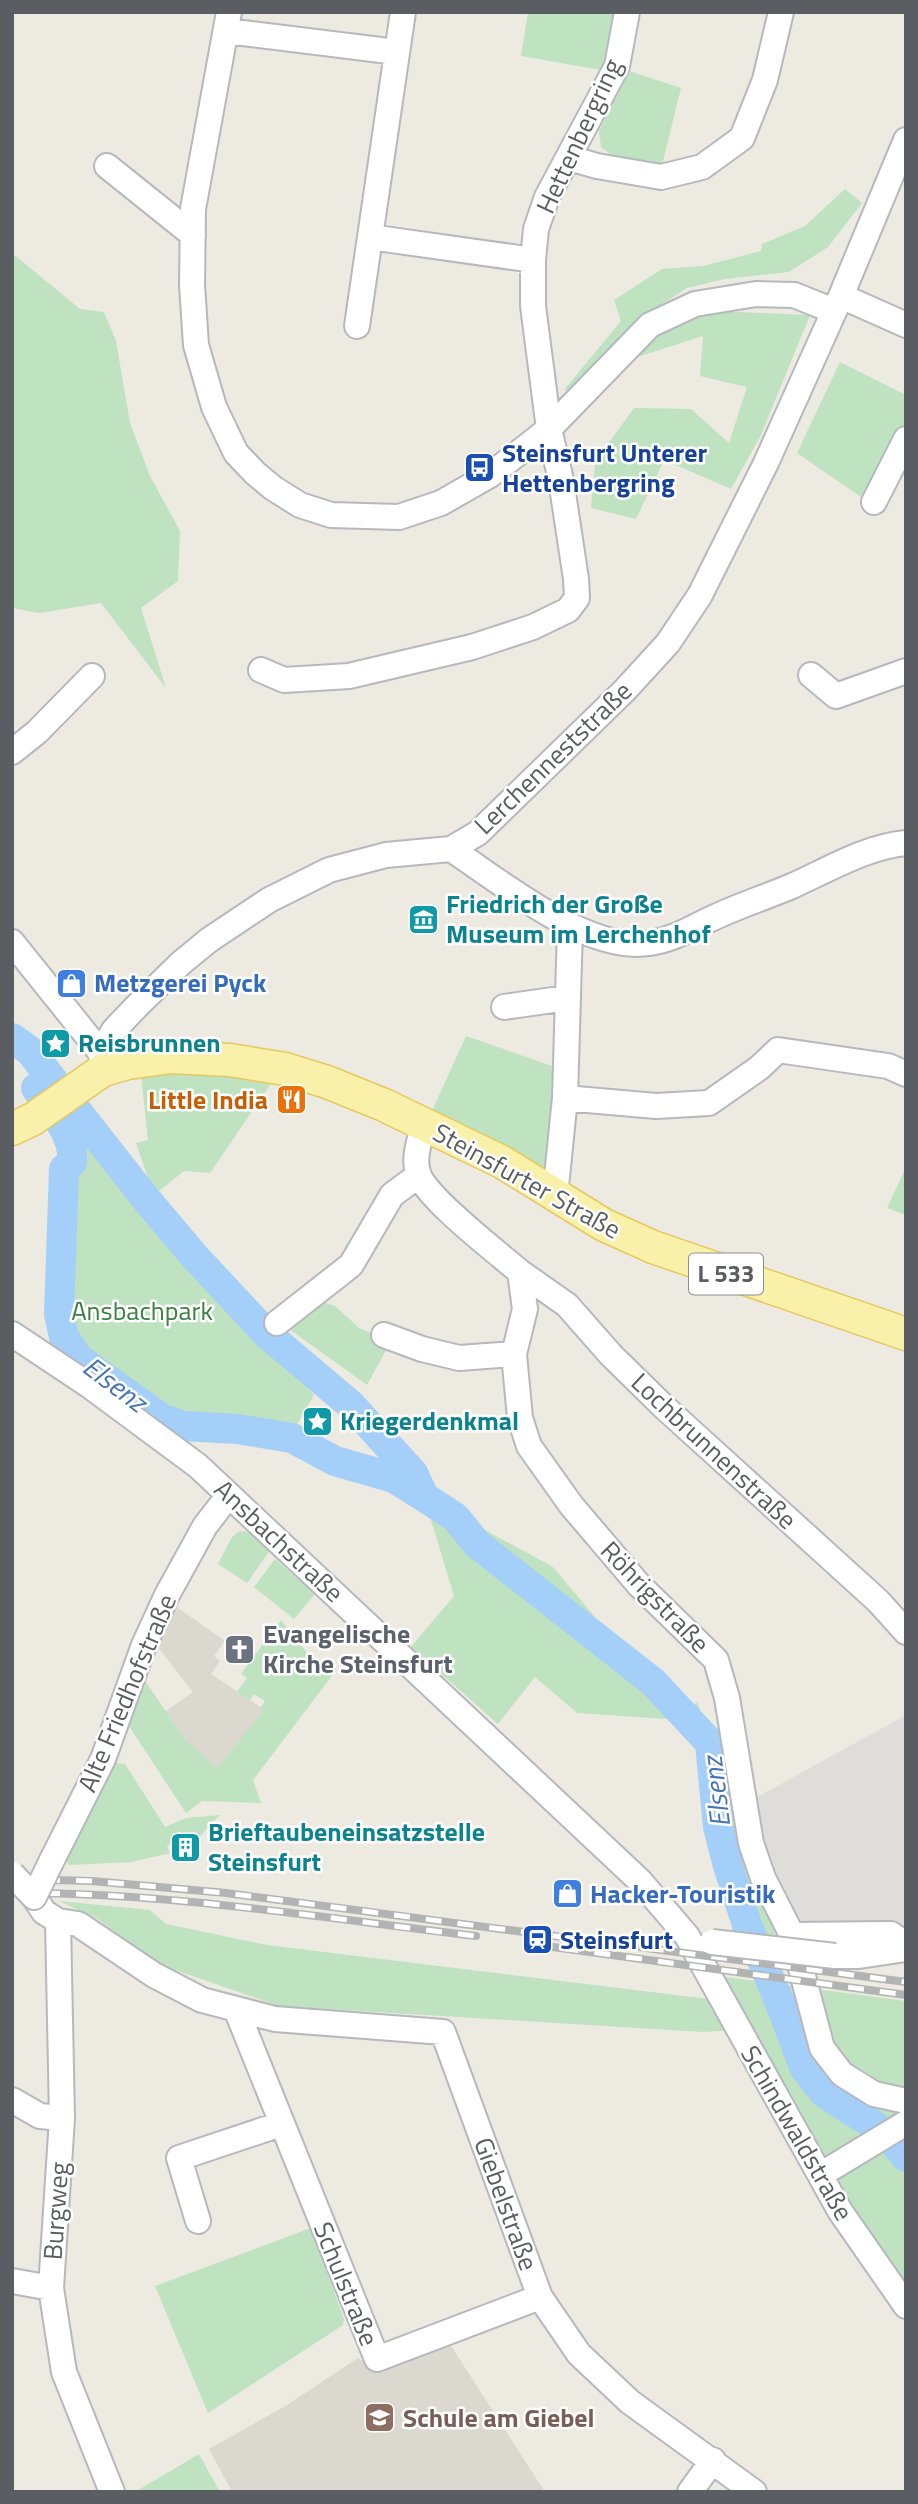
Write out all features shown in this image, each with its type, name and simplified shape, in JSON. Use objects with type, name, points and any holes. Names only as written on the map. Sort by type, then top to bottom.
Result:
[{"type":"main road","name":"Steinsfurter Straße","points":[[102,1062],[172,1057],[259,1064],[327,1082],[384,1105],[502,1162],[604,1225],[653,1247],[906,1334]]},
{"type":"main road","name":"L 533","points":[[23,1124],[75,1088],[102,1062]]},
{"type":"street","points":[[357,326],[403,12]]},
{"type":"street","name":"Hettenbergring","points":[[261,670],[284,681],[349,676],[472,648],[533,627],[568,610],[577,598],[561,480],[549,429],[533,306],[533,260],[536,229],[547,197],[618,66],[627,12]]},
{"type":"street","points":[[569,158],[597,166],[661,177],[702,167],[742,138],[765,80],[781,12]]},
{"type":"street","points":[[397,52],[228,21],[193,209],[192,285],[196,345],[214,407],[236,453],[273,488],[300,505],[331,515],[399,517],[441,503],[490,475],[549,429],[650,325],[695,303],[756,294],[794,295],[838,303],[906,325]]},
{"type":"street","name":"Lerchenneststraße","points":[[102,1062],[114,1030],[181,963],[209,940],[270,900],[329,870],[386,855],[451,849],[478,833],[625,690],[668,643],[700,595],[737,523],[838,303],[906,140]]},
{"type":"street","points":[[107,166],[193,235]]},
{"type":"street","points":[[370,237],[533,260]]},
{"type":"street","points":[[874,502],[906,439]]},
{"type":"street","points":[[811,675],[836,696],[906,671]]},
{"type":"street","points":[[12,752],[37,732],[92,676]]},
{"type":"street","points":[[451,849],[570,927],[606,941],[646,944],[671,939],[864,853],[906,843]]},
{"type":"street","points":[[555,1196],[565,1098],[570,927]]},
{"type":"street","points":[[12,942],[102,1062]]},
{"type":"street","points":[[504,1007],[567,998]]},
{"type":"street","points":[[565,1098],[656,1106],[709,1103],[759,1068],[778,1050],[888,1066],[906,1074]]},
{"type":"street","points":[[424,1125],[416,1158],[419,1175],[431,1194],[520,1272]]},
{"type":"street","points":[[277,1323],[351,1265],[392,1195],[419,1175]]},
{"type":"street","name":"Röhrigstraße","points":[[520,1272],[525,1309],[514,1354],[520,1418],[528,1446],[571,1505],[639,1585],[716,1660],[727,1698],[751,1843],[763,1878],[792,1935],[822,2048],[842,2074],[874,2094],[906,2101]]},
{"type":"street","name":"Lochbrunnenstraße","points":[[520,1272],[568,1305],[611,1355],[663,1406],[867,1591],[906,1632]]},
{"type":"street","name":"Ansbachstraße","points":[[12,1334],[90,1386],[198,1466],[580,1823],[640,1881],[699,1944]]},
{"type":"street","points":[[384,1335],[422,1349],[459,1358],[514,1354]]},
{"type":"street","name":"Alte Friedhofstraße","points":[[46,1910],[51,1862],[103,1759],[144,1644],[205,1526],[229,1494]]},
{"type":"street","points":[[12,1874],[46,1910],[78,1924],[154,1976],[202,2000],[236,2009]]},
{"type":"street","name":"Burgweg","points":[[46,1910],[62,2118],[51,2288],[64,2372],[112,2492]]},
{"type":"street","points":[[792,1935],[891,1934],[906,1947]]},
{"type":"street","points":[[699,1944],[835,1956],[859,1956],[906,1947]]},
{"type":"street","name":"Schindwaldstraße","points":[[699,1944],[840,2211],[906,2306]]},
{"type":"street","name":"Schulstraße","points":[[236,2009],[377,2359],[540,2297]]},
{"type":"street","name":"Giebelstraße","points":[[236,2009],[275,2020],[443,2032],[540,2297],[579,2354],[630,2402],[754,2492]]},
{"type":"street","points":[[12,2100],[40,2116],[62,2118]]},
{"type":"street","points":[[198,2221],[179,2158],[281,2124]]},
{"type":"street","points":[[820,2175],[903,2125]]},
{"type":"street","points":[[12,2281],[51,2288]]},
{"type":"street","points":[[690,2492],[713,2460]]},
{"type":"shaded area","points":[[174,1605],[225,1641],[214,1656],[220,1661],[211,1674],[265,1710],[217,1770],[184,1738],[166,1711],[193,1692],[154,1642]]},
{"type":"shaded area","points":[[906,1715],[906,1948],[778,1943],[737,1805],[761,1795]]},
{"type":"shaded area","name":"Schule am Giebel","points":[[446,2338],[545,2492],[232,2492],[209,2449],[287,2405],[358,2358],[375,2369]]},
{"type":"green space","points":[[528,12],[617,12],[601,70],[521,56]]},
{"type":"green space","points":[[629,71],[681,88],[662,165],[618,160],[601,147],[599,131]]},
{"type":"green space","points":[[845,189],[862,203],[828,247],[789,272],[725,279],[687,288],[647,314],[574,389],[564,390],[621,321],[614,300],[662,269],[703,266],[761,251],[762,244],[805,226]]},
{"type":"green space","points":[[12,253],[80,309],[104,312],[116,341],[130,423],[150,476],[180,531],[178,581],[141,608],[166,688],[101,603],[39,613],[12,608]]},
{"type":"green space","points":[[714,311],[810,315],[761,435],[731,489],[664,460],[636,519],[591,508],[595,462],[634,408],[691,409],[729,443],[747,387],[700,376],[703,336],[628,360],[661,334]]},
{"type":"green space","points":[[840,362],[906,395],[906,424],[867,501],[797,453]]},
{"type":"green space","points":[[466,1036],[555,1067],[550,1170],[432,1111]]},
{"type":"green space","points":[[151,1070],[276,1076],[210,1173],[184,1171],[154,1195],[136,1143],[148,1140],[141,1075]]},
{"type":"green space","name":"Ansbachpark","points":[[85,1130],[150,1213],[314,1395],[293,1431],[213,1424],[162,1416],[83,1357],[68,1335],[78,1144]]},
{"type":"green space","points":[[906,1167],[906,1215],[887,1208]]},
{"type":"green space","points":[[318,1301],[335,1306],[359,1328],[391,1341],[367,1385],[289,1329]]},
{"type":"green space","points":[[424,1497],[553,1567],[681,1720],[577,1713],[535,1677],[498,1724],[411,1647],[454,1596]]},
{"type":"green space","points":[[240,1531],[253,1535],[271,1549],[247,1583],[218,1564],[232,1537]]},
{"type":"green space","points":[[275,1559],[315,1594],[294,1619],[254,1587]]},
{"type":"green space","points":[[281,1620],[307,1653],[337,1669],[253,1780],[261,1803],[202,1801],[186,1813],[127,1723],[141,1675],[184,1738],[217,1769],[264,1710],[261,1707],[265,1701],[254,1694],[250,1700],[237,1692],[247,1678],[241,1674],[268,1637],[273,1640],[278,1633],[274,1630]]},
{"type":"green space","points":[[697,1702],[737,1805],[778,1943],[743,1939],[721,1863],[714,1819],[715,1758],[681,1720]]},
{"type":"green space","points":[[109,1762],[125,1764],[165,1827],[186,1818],[221,1815],[199,1838],[195,1831],[167,1846],[170,1853],[131,1862],[69,1865],[64,1856]]},
{"type":"green space","points":[[59,1901],[150,1910],[166,1924],[267,1945],[708,1999],[729,1995],[718,1976],[906,2001],[906,2289],[839,2193],[748,2029],[704,2032],[279,2006],[155,1963],[98,1919]]},
{"type":"green space","points":[[311,2228],[344,2319],[343,2325],[208,2413],[155,2286]]},
{"type":"green space","points":[[199,2454],[220,2492],[135,2492]]},
{"type":"waterway","name":"Elsenz","points":[[12,1038],[30,1051],[195,1257],[267,1334],[351,1405],[413,1473],[424,1497],[455,1517],[477,1544],[653,1682],[710,1743],[718,1827],[728,1866],[747,1925],[804,2067],[824,2093],[886,2133],[906,2157]]},
{"type":"waterway","name":"Elsenz","points":[[36,1088],[66,1132],[72,1152],[72,1162],[64,1169],[59,1314],[64,1337],[79,1359],[161,1418],[183,1426],[237,1429],[292,1438],[335,1461],[394,1478],[421,1495]]},
{"type":"railway","points":[[12,1879],[92,1881],[226,1893],[906,1982]]},
{"type":"railway","points":[[12,1893],[186,1901],[476,1936]]},
{"type":"railway","points":[[531,1944],[906,1995]]},
{"type":"place","name":"Steinsfurt Unterer Hettenbergring","points":[[479,468]]},
{"type":"place","name":"Friedrich der Große Museum im Lerchenhof","points":[[423,919]]},
{"type":"place","name":"Metzgerei Pyck","points":[[71,983]]},
{"type":"place","name":"Reisbrunnen","points":[[55,1043]]},
{"type":"place","name":"Little India","points":[[291,1100]]},
{"type":"place","name":"Kriegerdenkmal","points":[[317,1421]]},
{"type":"place","name":"Evangelische Kirche Steinsfurt","points":[[240,1649]]},
{"type":"place","name":"Brieftaubeneinsatzstelle Steinsfurt","points":[[185,1847]]},
{"type":"place","name":"Hacker-Touristik","points":[[567,1894]]},
{"type":"place","name":"Steinsfurt","points":[[537,1940]]},
{"type":"place","name":"Schule am Giebel","points":[[380,2418]]}]
